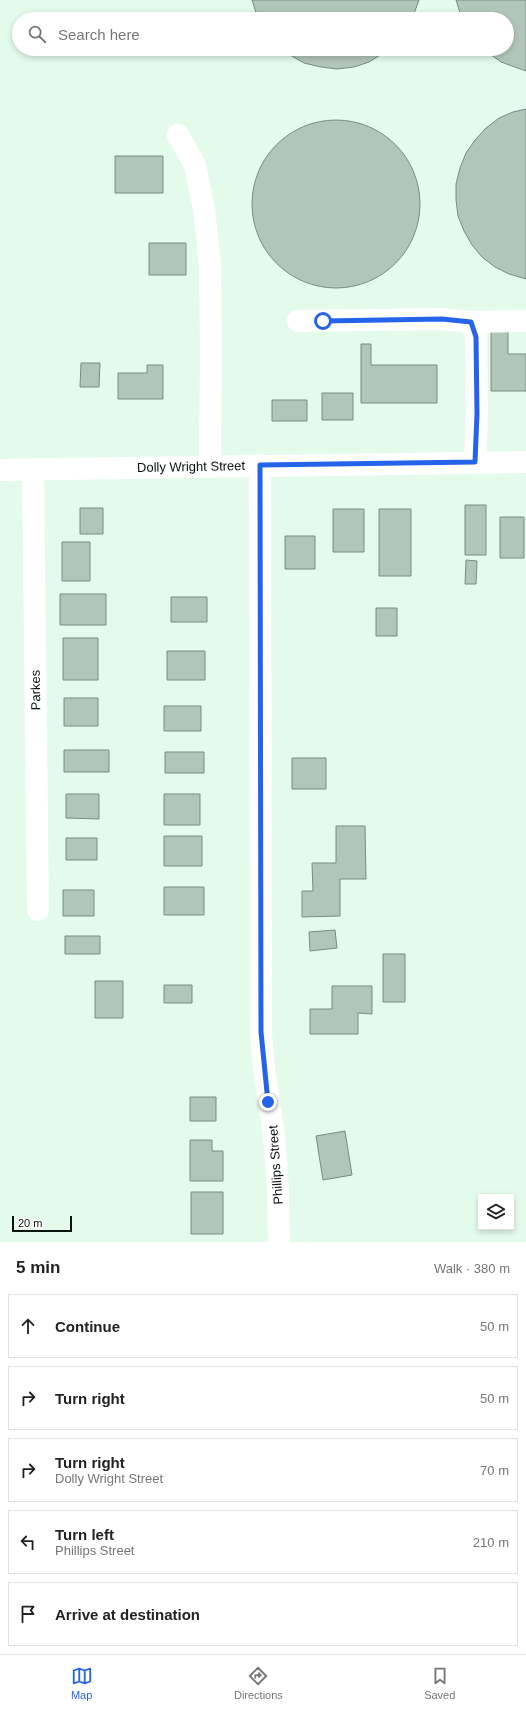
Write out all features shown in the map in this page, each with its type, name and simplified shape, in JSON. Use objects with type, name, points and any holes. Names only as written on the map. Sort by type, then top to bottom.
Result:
[{"type":"street","points":[[178,135],[195,165],[204,209],[210,264],[210,465]]},
{"type":"street","points":[[298,321],[442,319],[471,322],[526,321]]},
{"type":"street","points":[[471,322],[476,337],[477,414],[475,462]]},
{"type":"street","name":"Dolly Wright Street","points":[[0,470],[210,465],[526,462]]},
{"type":"street","name":"Phillips Street","points":[[260,465],[261,1032],[264,1069],[274,1135],[278,1188],[278,1242]]},
{"type":"street","name":"Parkes","points":[[33,469],[38,910]]},
{"type":"building","points":[[252,0],[419,0],[415,12],[256,12]]},
{"type":"building","points":[[456,0],[526,0],[526,71],[501,62],[493,56],[514,56],[514,12],[460,12]]},
{"type":"building","points":[[292,56],[379,56],[369,62],[354,67],[337,69],[304,63]]},
{"type":"building","points":[[526,109],[526,279],[509,274],[495,267],[482,257],[472,245],[458,216],[456,184],[466,153],[486,128],[499,118],[513,112]]},
{"type":"building","points":[[328,120],[344,120],[368,126],[376,130],[389,139],[401,151],[414,172],[420,196],[420,212],[414,236],[406,251],[389,269],[368,282],[344,288],[328,288],[304,282],[289,274],[266,251],[258,236],[252,212],[252,196],[258,172],[266,157],[289,134],[304,126]]},
{"type":"building","points":[[115,156],[163,156],[163,193],[115,193]]},
{"type":"building","points":[[149,243],[186,243],[186,275],[149,275]]},
{"type":"building","points":[[508,328],[508,354],[526,354],[526,391],[491,391],[491,329]]},
{"type":"building","points":[[361,344],[371,344],[371,365],[437,365],[437,403],[361,403]]},
{"type":"building","points":[[81,363],[100,363],[99,387],[80,387]]},
{"type":"building","points":[[147,365],[163,365],[163,399],[118,399],[118,373],[147,373]]},
{"type":"building","points":[[322,393],[353,393],[353,420],[322,420]]},
{"type":"building","points":[[272,400],[307,400],[307,421],[272,421]]},
{"type":"building","points":[[465,505],[486,505],[486,555],[465,555]]},
{"type":"building","points":[[80,508],[103,508],[103,534],[80,534]]},
{"type":"building","points":[[333,509],[364,509],[364,552],[333,552]]},
{"type":"building","points":[[379,509],[411,509],[411,576],[379,576]]},
{"type":"building","points":[[500,517],[524,517],[524,558],[500,558]]},
{"type":"building","points":[[285,536],[315,536],[315,569],[285,569]]},
{"type":"building","points":[[62,542],[90,542],[90,581],[62,581]]},
{"type":"building","points":[[466,560],[477,561],[476,584],[465,584]]},
{"type":"building","points":[[60,594],[106,594],[106,625],[60,625]]},
{"type":"building","points":[[171,597],[207,597],[207,622],[171,622]]},
{"type":"building","points":[[376,608],[397,608],[397,636],[376,636]]},
{"type":"building","points":[[63,638],[98,638],[98,680],[63,680]]},
{"type":"building","points":[[167,651],[205,651],[205,680],[167,680]]},
{"type":"building","points":[[64,698],[98,698],[98,726],[64,726]]},
{"type":"building","points":[[164,706],[201,706],[201,731],[164,731]]},
{"type":"building","points":[[64,750],[109,750],[109,772],[64,772]]},
{"type":"building","points":[[165,752],[204,752],[204,773],[165,773]]},
{"type":"building","points":[[292,758],[326,758],[326,789],[292,789]]},
{"type":"building","points":[[66,794],[99,794],[99,819],[66,818]]},
{"type":"building","points":[[164,794],[200,794],[200,825],[164,825]]},
{"type":"building","points":[[336,826],[365,826],[366,879],[340,879],[340,916],[302,917],[302,891],[313,891],[312,863],[336,863]]},
{"type":"building","points":[[164,836],[202,836],[202,866],[164,866]]},
{"type":"building","points":[[66,838],[97,838],[97,860],[66,860]]},
{"type":"building","points":[[164,887],[204,887],[204,915],[164,915]]},
{"type":"building","points":[[63,890],[94,890],[94,916],[63,916]]},
{"type":"building","points":[[335,930],[337,948],[310,951],[309,932]]},
{"type":"building","points":[[65,936],[100,936],[100,954],[65,954]]},
{"type":"building","points":[[383,954],[405,954],[405,1002],[383,1002]]},
{"type":"building","points":[[95,981],[123,981],[123,1018],[95,1018]]},
{"type":"building","points":[[164,985],[192,985],[192,1003],[164,1003]]},
{"type":"building","points":[[332,986],[372,986],[372,1014],[358,1013],[358,1034],[310,1034],[310,1009],[332,1009]]},
{"type":"building","points":[[190,1097],[216,1097],[216,1121],[190,1121]]},
{"type":"building","points":[[345,1131],[352,1175],[323,1180],[316,1136]]},
{"type":"building","points":[[190,1140],[212,1140],[212,1151],[223,1151],[223,1181],[190,1181]]},
{"type":"building","points":[[191,1192],[223,1192],[223,1234],[191,1234]]},
{"type":"route","points":[[268,1102],[261,1032],[260,465],[475,462],[477,414],[476,337],[471,322],[442,319],[323,321]]}]
